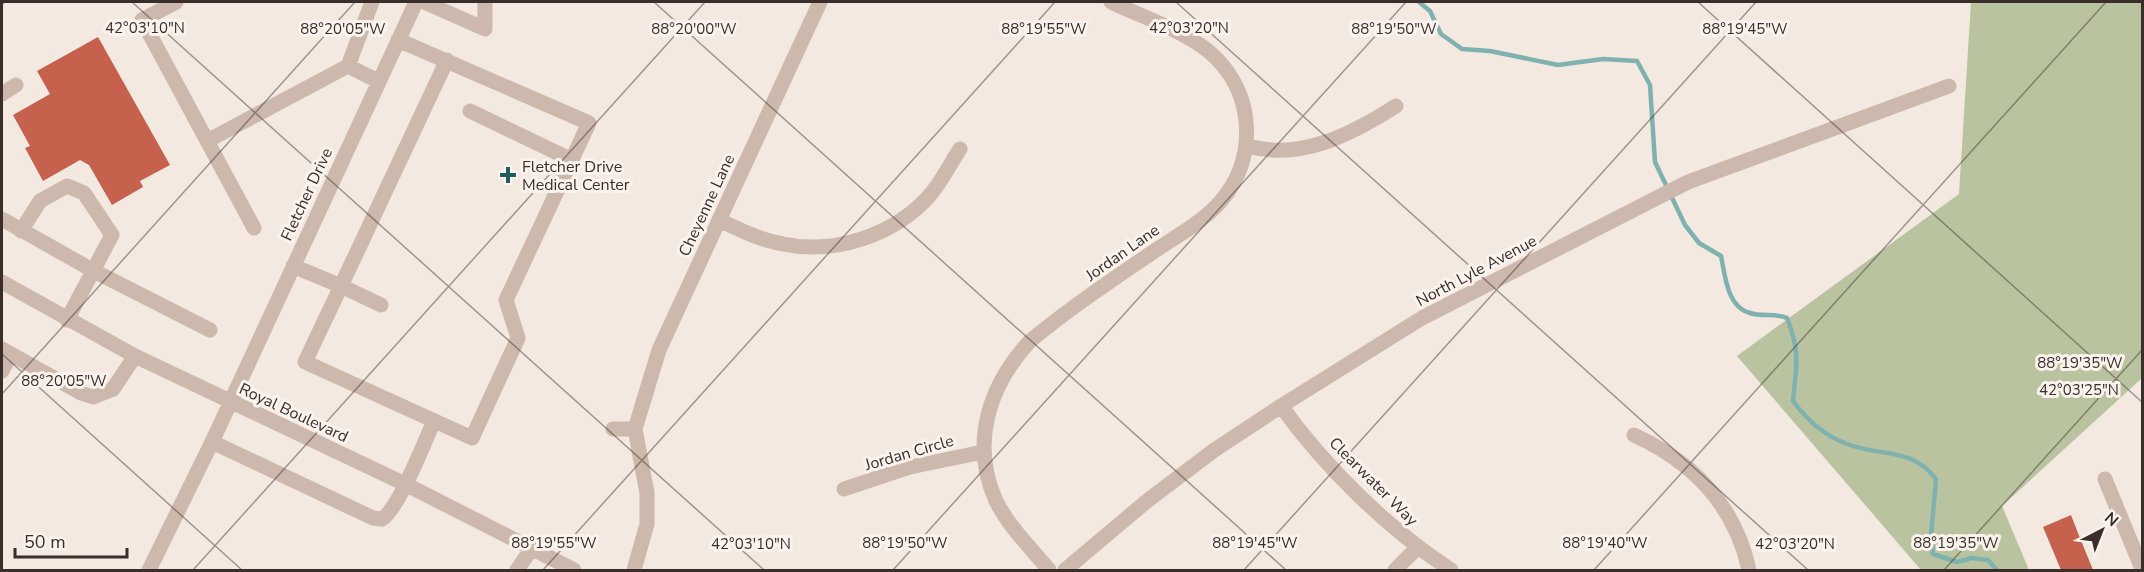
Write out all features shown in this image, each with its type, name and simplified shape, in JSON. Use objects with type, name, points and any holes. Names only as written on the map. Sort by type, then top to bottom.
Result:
[{"type":"street","points":[[176,2],[142,20],[254,228]]},
{"type":"street","points":[[207,141],[348,66],[372,2]]},
{"type":"street","name":"Fletcher Drive","points":[[149,570],[212,442],[416,2]]},
{"type":"street","points":[[424,2],[485,28],[485,2]]},
{"type":"street","name":"Cheyenne Lane","points":[[634,570],[647,524],[647,493],[635,429],[659,350],[820,2]]},
{"type":"street","name":"Jordan Lane","points":[[1049,570],[1018,534],[996,501],[983,452],[987,416],[994,392],[1016,357],[1047,327],[1214,209],[1239,174],[1248,146],[1248,132],[1239,97],[1233,82],[1215,57],[1188,39],[1111,2]]},
{"type":"street","points":[[399,40],[447,60],[589,123],[506,300],[518,338],[472,438],[304,362],[447,60]]},
{"type":"street","points":[[348,66],[378,81]]},
{"type":"street","points":[[2,94],[16,85]]},
{"type":"street","name":"North Lyle Avenue","points":[[1065,570],[1147,501],[1281,406],[1422,318],[1688,182],[1949,86]]},
{"type":"street","points":[[1248,146],[1274,150],[1320,145],[1361,128],[1396,106]]},
{"type":"street","points":[[470,111],[572,160]]},
{"type":"street","points":[[719,220],[758,238],[784,244],[811,247],[846,243],[883,231],[920,205],[938,184],[960,149]]},
{"type":"street","points":[[21,231],[40,201],[67,186],[84,193],[112,235],[67,320]]},
{"type":"street","points":[[2,219],[94,271],[210,330]]},
{"type":"street","points":[[293,266],[381,305]]},
{"type":"street","name":"Royal Boulevard","points":[[2,282],[135,356],[405,484],[574,570]]},
{"type":"street","points":[[2,371],[6,351],[81,393],[93,397],[113,389],[135,356]]},
{"type":"street","name":"Clearwater Way","points":[[1281,406],[1328,462],[1417,548],[1451,570]]},
{"type":"street","points":[[212,442],[373,518],[382,519],[388,515],[405,484],[434,421]]},
{"type":"street","points":[[613,429],[635,429]]},
{"type":"street","points":[[1634,435],[1661,447],[1688,467],[1710,488],[1728,513],[1739,535],[1749,570]]},
{"type":"street","name":"Jordan Circle","points":[[844,489],[910,467],[983,452]]},
{"type":"street","points":[[2105,479],[2142,569]]},
{"type":"street","points":[[517,570],[532,548]]},
{"type":"street","points":[[1395,570],[1417,548]]},
{"type":"green space","points":[[1971,2],[2142,2],[2142,378],[2002,506],[2029,570],[1921,570],[1737,356],[1959,194]]},
{"type":"building","points":[[98,37],[170,165],[140,181],[143,187],[112,205],[89,165],[80,160],[43,181],[25,148],[30,146],[13,115],[50,94],[37,71]]},
{"type":"building","points":[[2071,515],[2093,570],[2061,570],[2043,527]]},
{"type":"waterway","points":[[1419,2],[1430,11],[1441,34],[1462,49],[1490,51],[1558,65],[1603,59],[1637,61],[1650,85],[1655,162],[1685,225],[1699,243],[1721,256],[1728,289],[1742,310],[1759,315],[1787,318],[1796,350],[1793,401],[1804,415],[1831,437],[1860,448],[1906,457],[1927,469],[1936,479],[1931,536],[1933,554],[1957,562],[1972,558],[1988,560],[1997,570]]},
{"type":"place","name":"Fletcher Drive Medical Center","points":[[508,175]]}]
